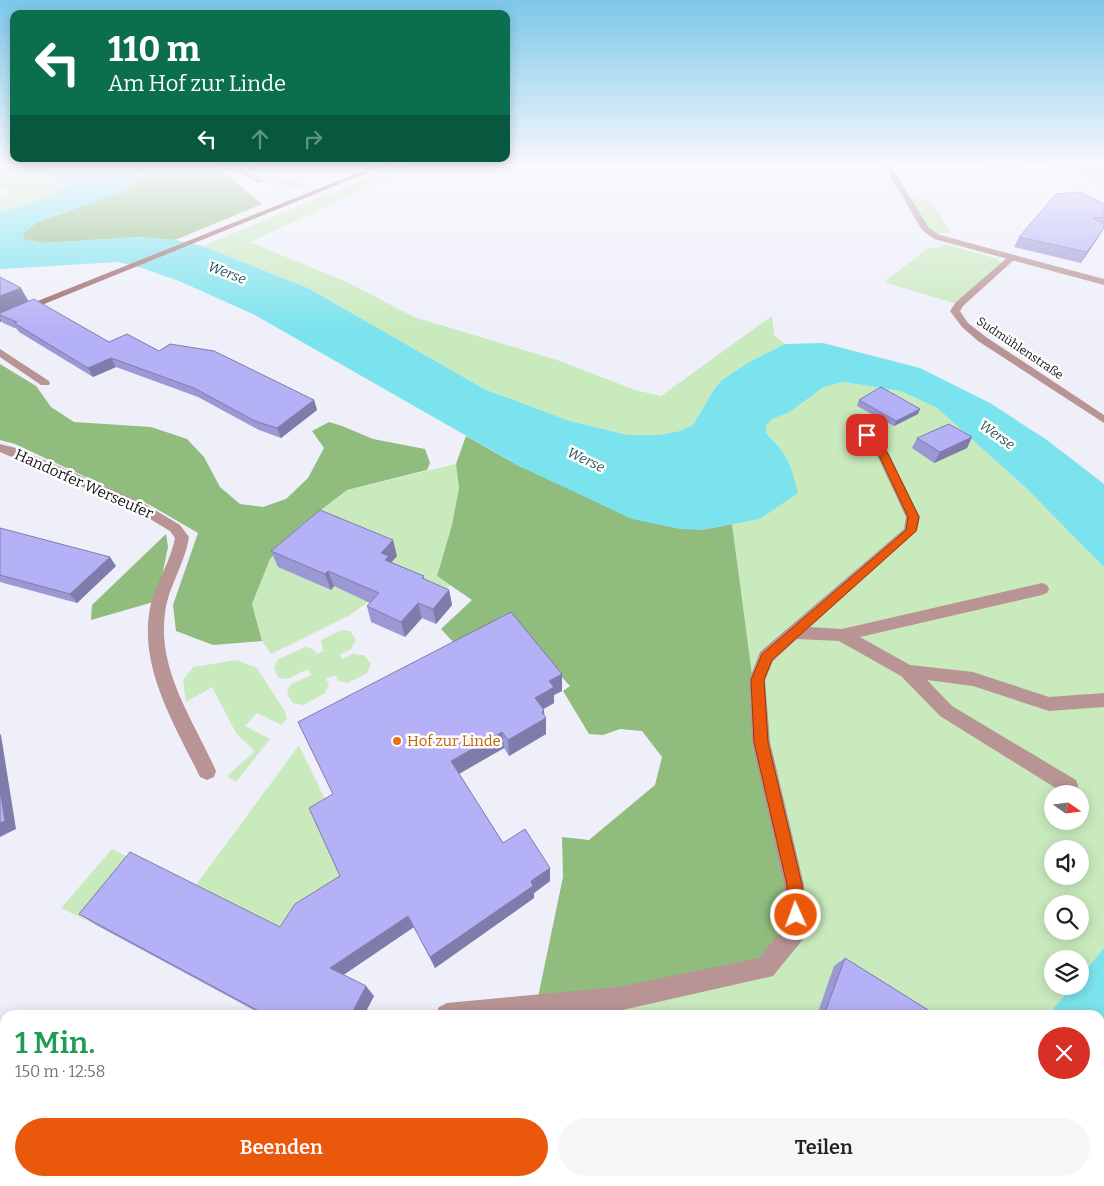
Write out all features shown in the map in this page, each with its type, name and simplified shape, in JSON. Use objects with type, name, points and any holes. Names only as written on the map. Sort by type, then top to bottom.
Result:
[{"type":"street","points":[[0,319],[245,220]]},
{"type":"street","points":[[920,220],[926,230],[948,242],[1104,282]]},
{"type":"street","name":"Sudmühlenstraße","points":[[1012,259],[959,304],[955,311],[958,318],[982,339],[1104,420]]},
{"type":"street","points":[[0,352],[44,383]]},
{"type":"street","points":[[500,1010],[618,999],[764,968],[796,930],[794,885],[761,742],[757,680],[766,657],[910,531],[914,517],[882,452],[867,435]]},
{"type":"street","name":"Handorfer Werseufer","points":[[0,448],[12,451],[135,504],[174,528],[182,537],[181,549],[157,613],[157,647],[168,690],[207,771]]},
{"type":"street","points":[[794,633],[842,635],[1042,589]]},
{"type":"street","points":[[842,635],[907,671],[946,710],[1067,785]]},
{"type":"street","points":[[907,671],[974,679],[1049,704],[1104,700]]},
{"type":"green space","points":[[43,220],[222,220],[175,240],[140,237],[44,243],[25,240],[22,234],[36,223]]},
{"type":"green space","points":[[265,220],[297,220],[250,242],[349,283],[414,317],[560,361],[635,390],[661,396],[772,316],[774,335],[785,344],[749,362],[722,380],[715,388],[693,425],[680,431],[659,435],[628,435],[570,421],[486,390],[308,288],[203,246]]},
{"type":"green space","points":[[920,220],[943,220],[951,233],[938,233],[926,230]]},
{"type":"green space","points":[[945,244],[997,259],[1002,264],[954,303],[884,282],[928,248],[939,248]]},
{"type":"green space","points":[[0,364],[36,386],[51,407],[74,422],[151,427],[187,439],[204,457],[220,487],[240,504],[263,507],[286,499],[308,478],[324,448],[312,431],[329,422],[373,439],[425,449],[430,463],[427,470],[347,490],[300,526],[270,559],[252,604],[262,641],[213,645],[176,631],[173,605],[198,533],[150,505],[15,444],[0,440]]},
{"type":"green space","points":[[843,382],[901,391],[937,408],[1025,487],[1104,567],[1104,948],[1089,966],[1089,950],[1044,950],[1044,995],[1065,995],[1052,1010],[474,1010],[537,1002],[761,742],[732,524],[760,519],[797,493],[778,445],[766,433],[766,426],[772,419],[788,413],[824,387]]},
{"type":"green space","points":[[466,436],[519,466],[701,530],[732,524],[761,742],[796,930],[765,968],[537,1002],[563,877],[562,837],[589,840],[655,785],[662,757],[642,731],[620,729],[603,735],[589,734],[563,691],[570,686],[560,675],[456,645],[441,629],[472,600],[437,576],[452,525],[459,488],[456,464]]},
{"type":"green space","points":[[456,464],[459,488],[452,525],[437,576],[450,585],[439,600],[293,555],[285,557],[321,580],[317,584],[330,590],[334,586],[350,593],[383,591],[350,615],[271,654],[262,641],[252,604],[270,559],[300,526],[347,490]]},
{"type":"green space","points":[[166,534],[168,547],[157,601],[91,620],[92,605]]},
{"type":"green space","points":[[342,630],[350,631],[356,640],[352,646],[353,648],[340,655],[342,659],[355,653],[357,655],[364,655],[371,664],[367,673],[348,683],[338,681],[335,675],[326,679],[329,685],[324,694],[303,705],[293,703],[287,694],[290,685],[311,675],[308,669],[287,679],[279,678],[274,669],[277,660],[305,647],[313,649],[317,654],[323,651],[321,640]]},
{"type":"green space","points":[[237,660],[257,668],[284,710],[287,718],[282,725],[257,713],[245,726],[270,739],[236,782],[227,776],[255,751],[236,733],[212,687],[186,702],[183,680],[193,667]]},
{"type":"green space","points":[[299,745],[332,814],[348,889],[292,939],[193,889]]},
{"type":"green space","points":[[112,849],[146,866],[98,926],[61,908]]},
{"type":"water","name":"Werse","points":[[0,220],[43,220],[36,223],[22,234],[25,240],[44,243],[140,237],[175,240],[203,246],[308,288],[486,390],[570,421],[628,435],[659,435],[680,431],[693,425],[715,388],[722,380],[749,362],[785,344],[823,343],[920,368],[990,403],[1047,440],[1104,484],[1104,567],[1025,487],[937,408],[901,391],[843,382],[824,387],[788,413],[772,419],[766,426],[766,433],[788,460],[798,493],[760,519],[701,530],[680,529],[632,519],[519,466],[253,314],[179,281],[119,262],[0,269]]},
{"type":"water","points":[[1104,948],[1104,1010],[1052,1010],[1065,995],[1089,995],[1089,966]]},
{"type":"building","points":[[1033,220],[1097,220],[1104,224],[1104,228],[1087,252],[1019,237]]},
{"type":"building","points":[[0,277],[21,288],[0,296]]},
{"type":"building","points":[[34,299],[109,342],[127,334],[159,351],[170,344],[214,351],[314,400],[277,428],[255,421],[194,388],[111,358],[88,368],[14,323],[17,322],[0,315],[0,313]]},
{"type":"building","points":[[881,387],[920,409],[896,421],[859,400]]},
{"type":"building","points":[[949,424],[972,437],[940,452],[917,438]]},
{"type":"building","points":[[320,510],[393,540],[381,553],[389,556],[385,560],[424,576],[422,578],[449,590],[433,609],[418,603],[401,622],[367,606],[379,593],[328,571],[325,574],[271,551]]},
{"type":"building","points":[[0,528],[110,557],[70,594],[0,575]]},
{"type":"building","points":[[511,612],[562,674],[549,681],[554,687],[535,698],[544,710],[542,712],[546,718],[508,740],[502,732],[451,761],[503,843],[525,829],[550,868],[531,881],[533,886],[430,957],[408,916],[330,968],[366,986],[354,1010],[257,1010],[79,914],[130,852],[280,927],[295,904],[340,876],[309,808],[333,794],[298,722]]},
{"type":"building","points":[[0,790],[5,821],[0,823]]},
{"type":"building","points":[[845,958],[928,1010],[826,1010]]},
{"type":"place","name":"Hof zur Linde","points":[[397,741]]},
{"type":"route","points":[[796,915],[794,885],[761,742],[757,680],[766,657],[910,531],[914,517],[882,452],[867,435]]}]
